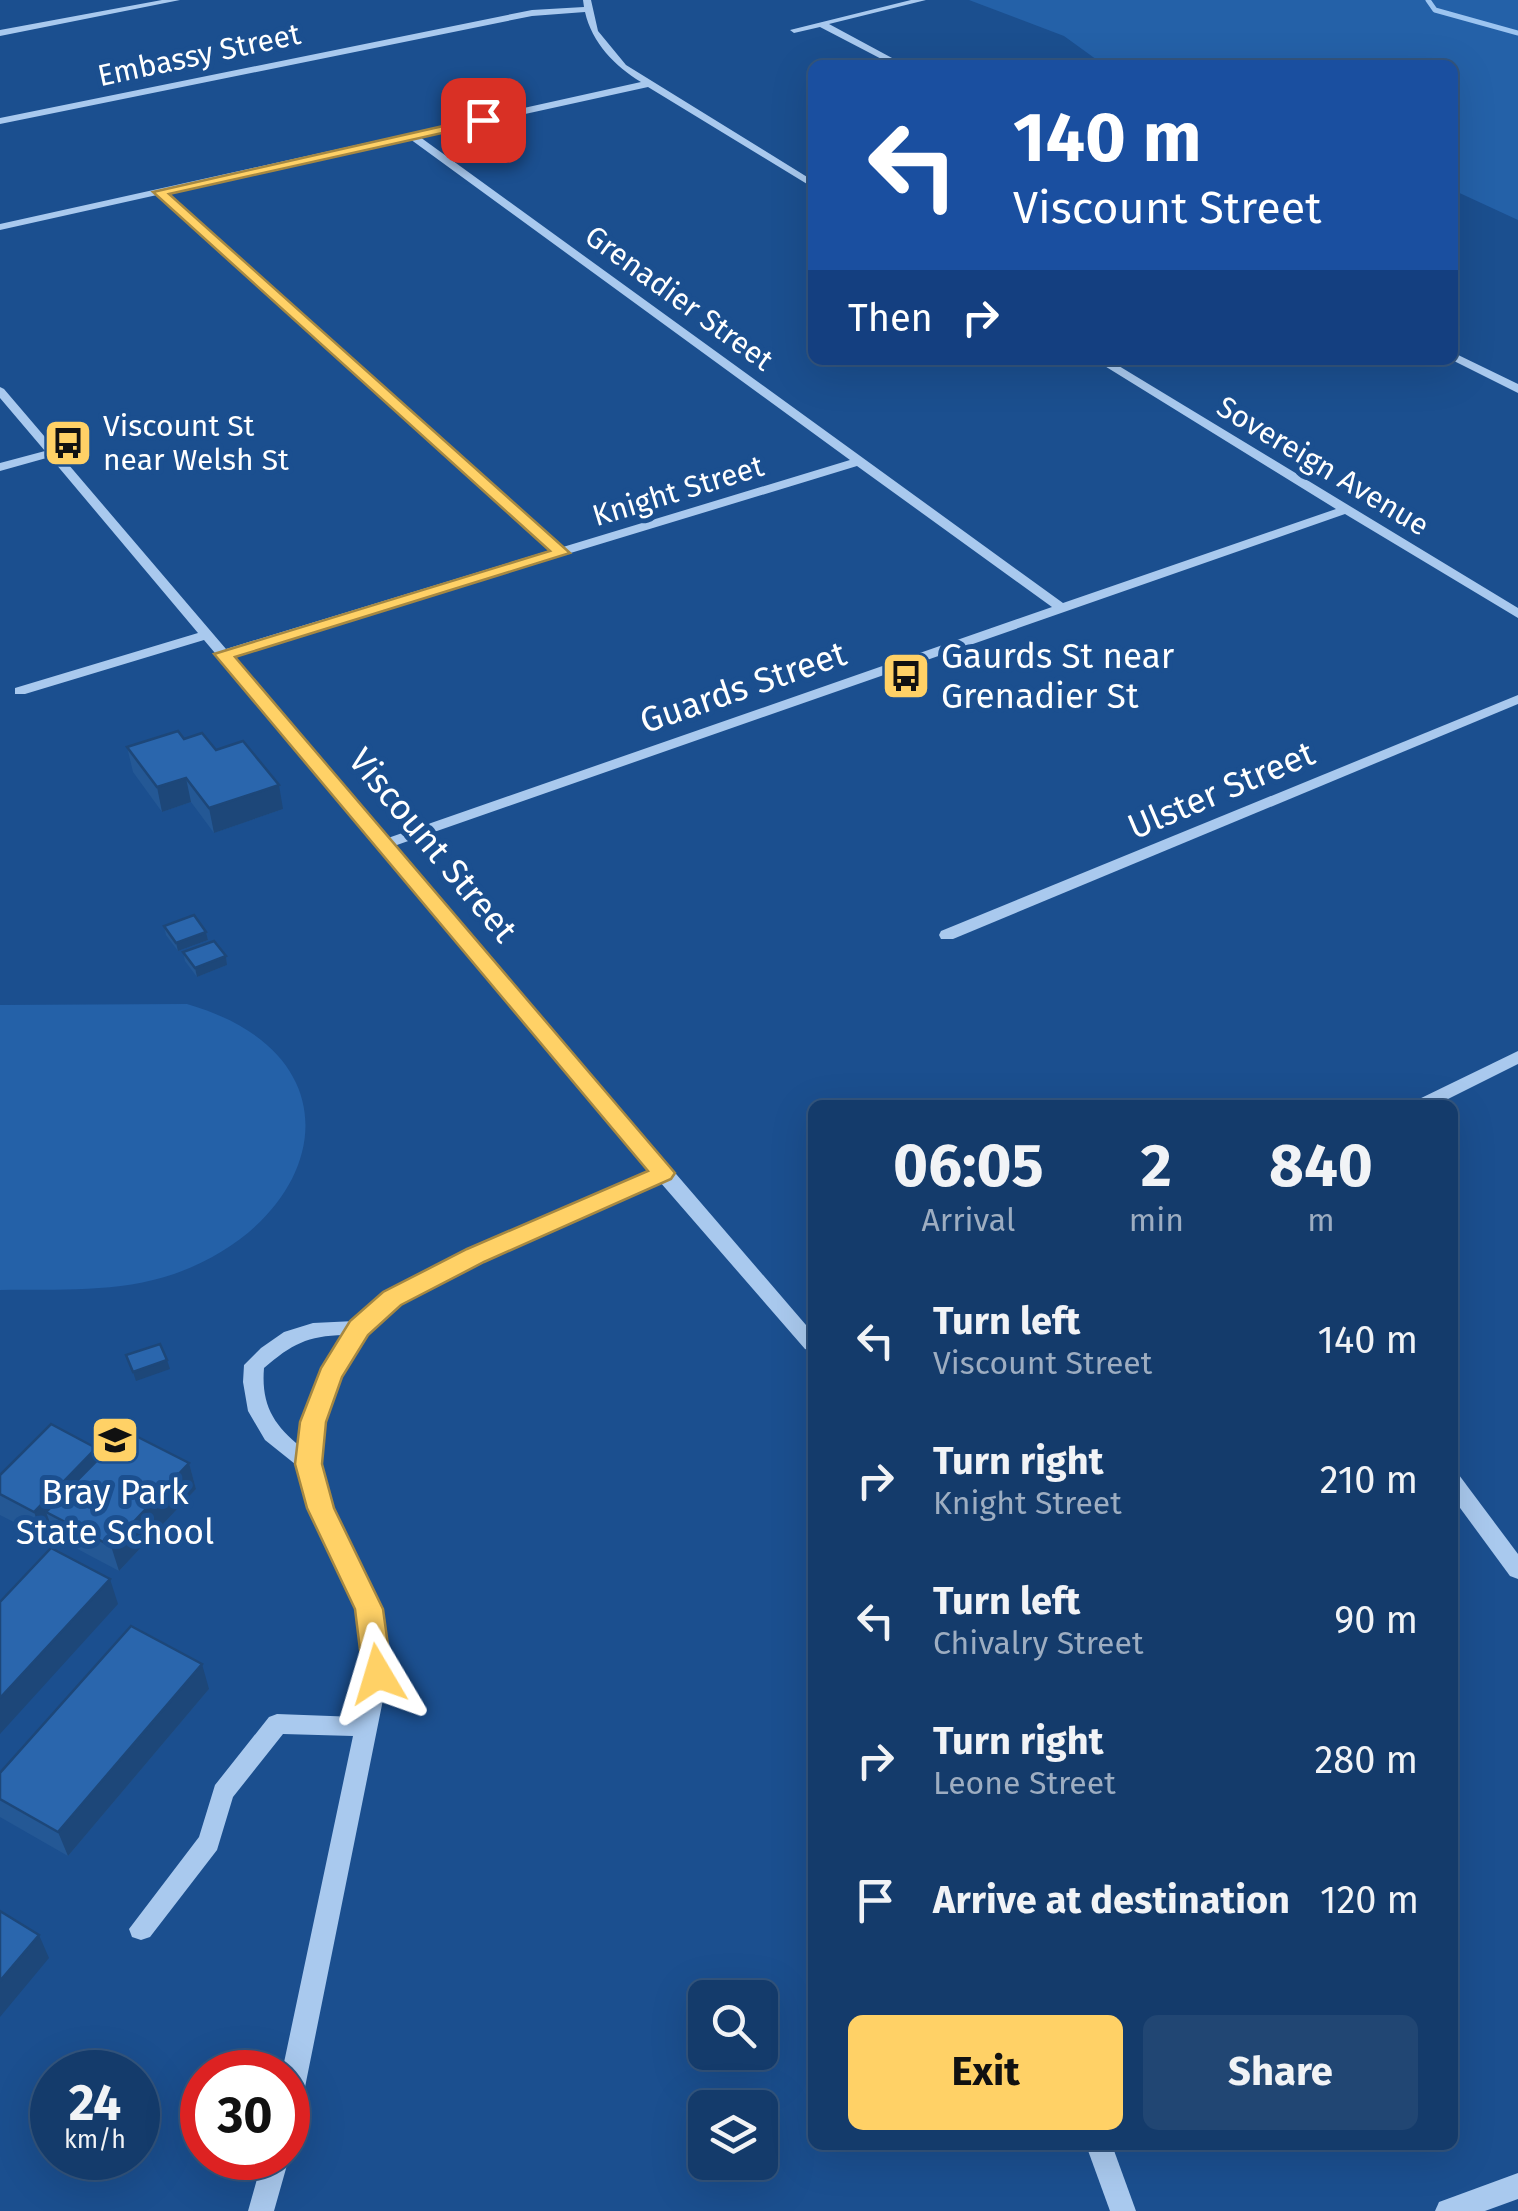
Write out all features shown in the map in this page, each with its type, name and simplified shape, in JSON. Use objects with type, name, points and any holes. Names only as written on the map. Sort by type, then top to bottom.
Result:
[{"type":"street","points":[[0,33],[176,0]]},
{"type":"street","points":[[794,30],[922,0]]},
{"type":"street","points":[[586,5],[612,57],[647,84],[808,182]]},
{"type":"street","name":"Embassy Street","points":[[0,121],[586,5]]},
{"type":"street","points":[[822,24],[890,60]]},
{"type":"street","points":[[0,227],[647,84]]},
{"type":"street","name":"Grenadier Street","points":[[412,136],[1061,608]]},
{"type":"street","points":[[160,192],[562,553]]},
{"type":"street","points":[[1458,358],[1518,389]]},
{"type":"street","name":"Sovereign Avenue","points":[[1109,365],[1518,614]]},
{"type":"street","name":"Viscount Street","points":[[0,391],[808,1339]]},
{"type":"street","points":[[0,467],[52,453]]},
{"type":"street","name":"Knight Street","points":[[224,654],[860,460]]},
{"type":"street","name":"Guards Street","points":[[386,844],[1347,510]]},
{"type":"street","points":[[20,691],[206,635]]},
{"type":"street","name":"Ulster Street","points":[[947,935],[1518,698]]},
{"type":"street","points":[[1431,1100],[1518,1058]]},
{"type":"street","points":[[300,2050],[378,1674],[369,1609],[320,1508],[309,1464],[313,1422],[330,1375],[359,1328],[392,1298],[663,1173]]},
{"type":"street","points":[[309,1464],[275,1441],[262,1418],[251,1390],[254,1365],[284,1339],[310,1328],[359,1328]]},
{"type":"street","points":[[1458,1490],[1518,1570]]},
{"type":"street","points":[[141,1928],[209,1842],[223,1792],[277,1724],[367,1727]]},
{"type":"street","points":[[1101,2150],[1123,2211]]},
{"type":"street","points":[[261,2211],[270,2180]]},
{"type":"street","points":[[1448,2211],[1518,2186]]},
{"type":"shaded area","points":[[969,0],[1518,0],[1518,220],[1458,192],[1458,60],[1097,60],[1064,36]]},
{"type":"shaded area","points":[[187,1004],[244,1028],[282,1061],[302,1098],[305,1139],[292,1179],[265,1217],[225,1249],[174,1274],[110,1287],[0,1290],[0,1005]]},
{"type":"building","points":[[178,731],[184,739],[202,733],[216,750],[243,741],[279,785],[209,808],[186,778],[157,787],[127,747]]},
{"type":"building","points":[[194,915],[206,932],[176,943],[164,926]]},
{"type":"building","points":[[214,941],[226,956],[195,968],[183,952]]},
{"type":"building","points":[[160,1344],[167,1360],[133,1372],[126,1355]]},
{"type":"building","points":[[51,1424],[96,1448],[34,1512],[0,1494],[0,1475]]},
{"type":"building","points":[[126,1431],[189,1463],[111,1546],[46,1512]]},
{"type":"building","points":[[51,1548],[110,1579],[0,1698],[0,1602]]},
{"type":"building","points":[[131,1626],[202,1664],[58,1832],[0,1799],[0,1773]]},
{"type":"building","points":[[0,1911],[39,1935],[0,1981]]},
{"type":"waterway","points":[[1428,0],[1435,10],[1518,33]]},
{"type":"place","name":"Viscount St near Welsh St","points":[[68,443]]},
{"type":"place","name":"Gaurds St near Grenadier St","points":[[906,676]]},
{"type":"place","name":"Bray Park State School","points":[[115,1440]]},
{"type":"route","points":[[378,1674],[369,1609],[320,1508],[309,1464],[313,1422],[330,1375],[359,1328],[392,1298],[560,1216],[663,1173],[224,654],[562,553],[160,192],[483,120]]}]
